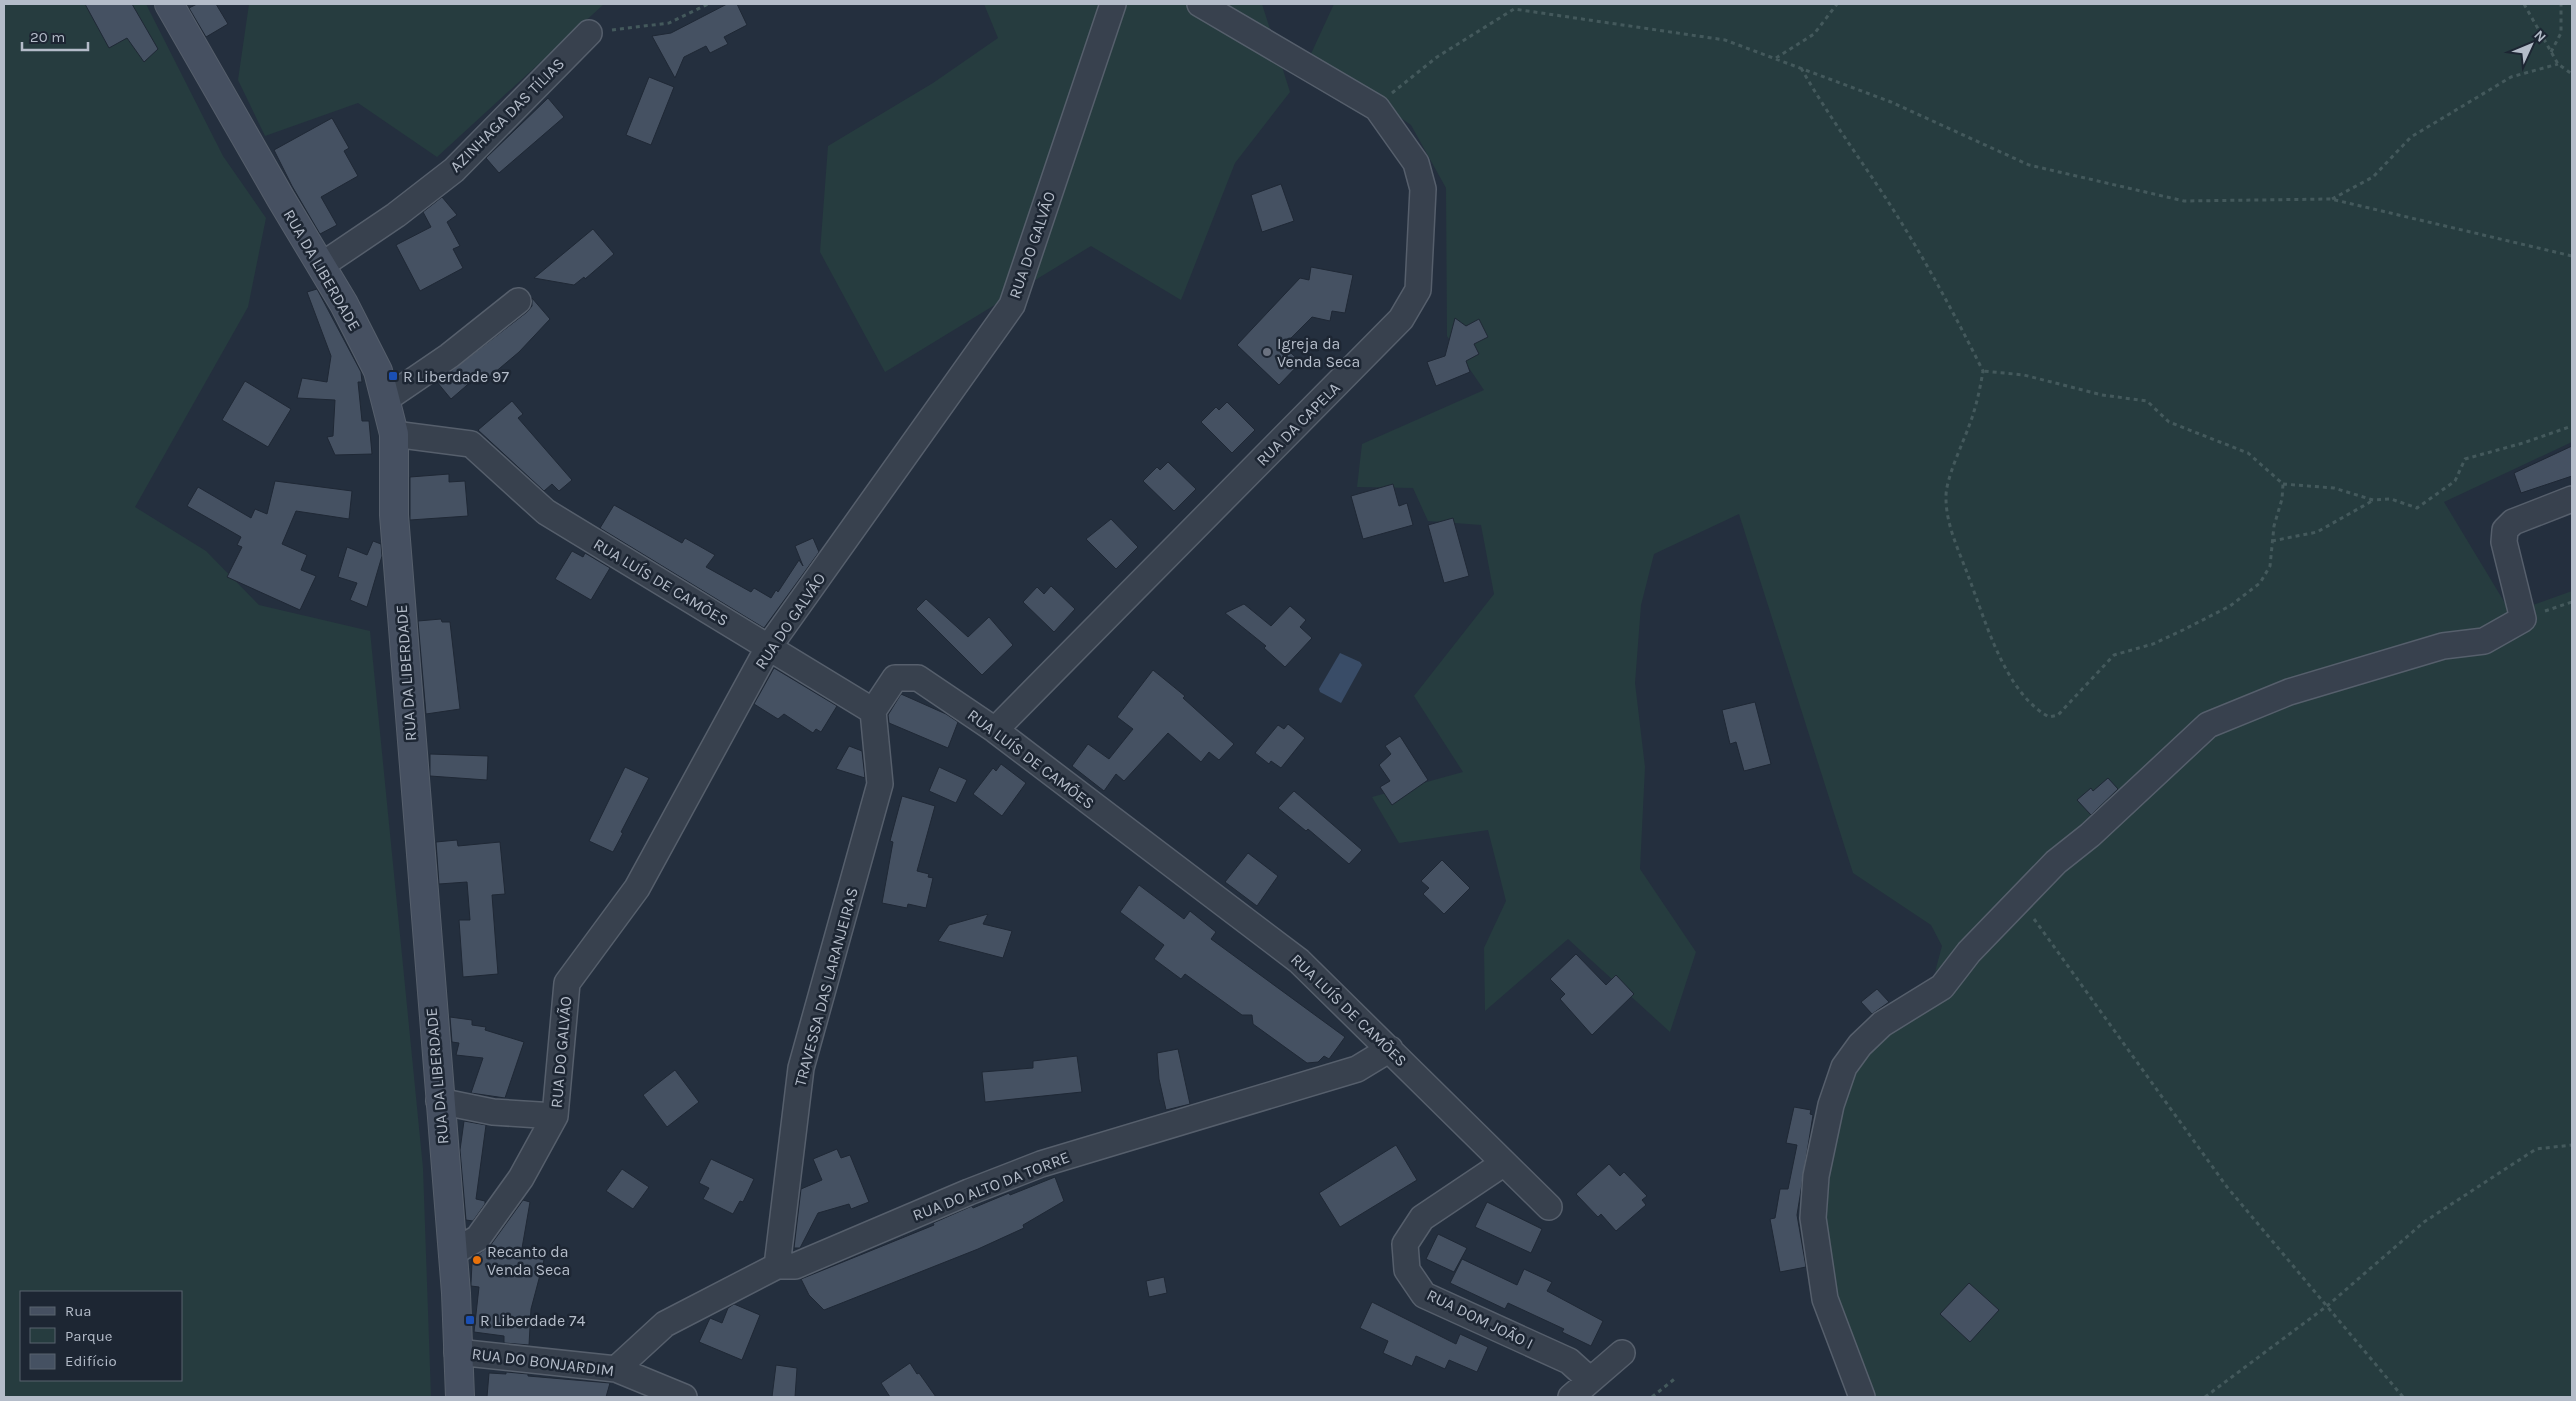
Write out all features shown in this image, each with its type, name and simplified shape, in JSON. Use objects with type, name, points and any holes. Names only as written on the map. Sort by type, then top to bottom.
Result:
[{"type":"street","name":"RUA DA LIBERDADE","points":[[169,4],[281,199],[344,304],[378,371],[394,434],[394,514],[452,1253],[460,1397]]},
{"type":"street","name":"RUA DO GALVÃO","points":[[452,1253],[478,1238],[521,1178],[555,1116],[566,983],[637,888],[768,648],[1012,305],[1113,4]]},
{"type":"street","name":"RUA DA CAPELA","points":[[995,730],[1401,319],[1418,290],[1423,189],[1416,163],[1377,108],[1200,4]]},
{"type":"street","name":"AZINHAGA DAS TÍLIAS","points":[[322,266],[396,215],[454,170],[589,33]]},
{"type":"street","points":[[386,399],[448,356],[518,301]]},
{"type":"street","name":"RUA LUÍS DE CAMÕES","points":[[394,434],[471,444],[546,512],[873,711],[895,678],[918,678],[995,730],[1299,961],[1549,1207]]},
{"type":"street","points":[[1862,1397],[1825,1299],[1813,1218],[1816,1176],[1831,1105],[1844,1067],[1860,1045],[1882,1024],[1942,988],[1969,952],[2021,901],[2056,862],[2090,835],[2208,725],[2289,692],[2442,646],[2484,642],[2523,619],[2504,542],[2505,530],[2513,522],[2572,499]]},
{"type":"street","name":"TRAVESSA DAS LARANJEIRAS","points":[[777,1266],[801,1068],[880,784],[873,711]]},
{"type":"street","name":"RUA DO ALTO DA TORRE","points":[[616,1369],[665,1324],[777,1266],[795,1266],[968,1192],[1041,1164],[1357,1069],[1390,1049]]},
{"type":"street","points":[[439,1101],[493,1112],[555,1116]]},
{"type":"street","name":"RUA DOM JOÃO I","points":[[1504,1163],[1422,1218],[1405,1244],[1407,1270],[1424,1295],[1569,1362],[1590,1380]]},
{"type":"street","name":"RUA DO BONJARDIM","points":[[457,1352],[616,1369],[684,1397]]},
{"type":"street","points":[[1571,1397],[1622,1353]]},
{"type":"path","points":[[589,33],[670,23],[708,4]]},
{"type":"path","points":[[1775,59],[1814,34],[1837,4]]},
{"type":"path","points":[[2524,4],[2558,64],[2572,74]]},
{"type":"path","points":[[2551,52],[2561,32],[2561,4]]},
{"type":"path","points":[[1377,108],[1437,57],[1514,9],[1725,40],[1891,102],[2029,165],[2184,201],[2332,199],[2572,256]]},
{"type":"path","points":[[2332,199],[2373,177],[2410,137],[2511,77],[2558,64]]},
{"type":"path","points":[[1801,68],[1819,101],[1848,140],[1919,252],[1983,371],[1970,424],[1945,496],[1948,514],[1958,552],[2002,660],[2014,681],[2041,712],[2049,717],[2058,715],[2114,655],[2153,644],[2230,606],[2260,583],[2270,566],[2272,541],[2283,484]]},
{"type":"path","points":[[1983,371],[2024,375],[2102,396],[2147,402],[2169,422],[2248,453],[2283,484],[2334,488],[2374,500],[2391,499],[2417,508],[2454,481],[2465,459],[2523,443],[2572,426]]},
{"type":"path","points":[[2272,541],[2318,532],[2374,500]]},
{"type":"path","points":[[2523,619],[2572,602]]},
{"type":"path","points":[[2021,901],[2227,1187],[2403,1397]]},
{"type":"path","points":[[2205,1397],[2327,1306],[2424,1222],[2536,1149],[2572,1145]]},
{"type":"path","points":[[1652,1397],[1677,1377]]},
{"type":"green space","points":[[4,4],[146,4],[223,156],[266,218],[248,307],[135,507],[206,551],[259,605],[370,631],[423,1168],[431,1397],[4,1397]]},
{"type":"green space","points":[[249,4],[604,4],[437,157],[358,103],[265,136],[238,80]]},
{"type":"green space","points":[[984,4],[1262,4],[1290,92],[1235,163],[1181,300],[1091,246],[885,372],[820,252],[828,146],[933,83],[998,38]]},
{"type":"green space","points":[[1334,4],[2572,4],[2572,442],[2444,502],[2511,613],[2572,591],[2572,1397],[1866,1397],[1824,1264],[1825,1158],[1853,1065],[1917,1010],[1948,999],[1959,987],[1968,964],[2046,880],[1935,972],[1942,946],[1931,925],[1853,873],[1739,514],[1654,554],[1641,605],[1635,683],[1645,767],[1640,869],[1696,952],[1670,1032],[1568,939],[1485,1011],[1484,948],[1506,901],[1488,830],[1399,843],[1372,797],[1463,772],[1414,696],[1494,594],[1481,525],[1428,521],[1413,488],[1357,487],[1362,444],[1484,390],[1447,336],[1446,188],[1411,125],[1310,56]]},
{"type":"water","points":[[1340,653],[1360,662],[1362,665],[1341,703],[1320,692],[1319,689]]},
{"type":"building","points":[[85,4],[132,4],[158,49],[144,62],[127,38],[109,48]]},
{"type":"building","points":[[197,4],[216,4],[228,24],[206,37],[189,8]]},
{"type":"building","points":[[727,4],[737,4],[747,25],[724,37],[728,44],[710,53],[706,46],[684,57],[675,78],[652,36],[671,33]]},
{"type":"building","points":[[649,77],[674,87],[651,145],[626,135]]},
{"type":"building","points":[[548,98],[564,117],[499,173],[486,158]]},
{"type":"building","points":[[332,118],[349,148],[344,151],[358,176],[321,197],[337,225],[320,234],[292,186],[274,150]]},
{"type":"building","points":[[1281,184],[1294,221],[1262,232],[1251,195]]},
{"type":"building","points":[[442,197],[457,215],[447,222],[460,246],[453,249],[463,268],[420,291],[396,245],[431,227],[423,212]]},
{"type":"building","points":[[593,229],[614,254],[585,279],[584,277],[574,285],[534,278]]},
{"type":"building","points":[[1311,267],[1353,275],[1345,313],[1332,311],[1330,321],[1312,317],[1283,346],[1301,362],[1279,385],[1237,345],[1300,278],[1309,280]]},
{"type":"building","points":[[317,289],[361,372],[362,382],[358,382],[362,421],[369,421],[372,454],[335,455],[327,437],[333,436],[335,400],[297,398],[302,378],[327,382],[331,356],[307,292]]},
{"type":"building","points":[[532,298],[550,319],[519,352],[487,379],[481,373],[451,399],[437,382],[527,312],[532,306]]},
{"type":"building","points":[[1455,318],[1466,326],[1479,319],[1488,337],[1474,344],[1479,354],[1466,361],[1470,372],[1436,386],[1427,362],[1445,356]]},
{"type":"building","points":[[245,381],[291,409],[268,447],[222,420]]},
{"type":"building","points":[[512,401],[523,414],[518,418],[572,480],[559,491],[552,484],[544,491],[478,430]]},
{"type":"building","points":[[1227,402],[1255,430],[1232,453],[1201,422],[1216,407],[1219,410]]},
{"type":"building","points":[[2572,446],[2572,476],[2521,493],[2514,473]]},
{"type":"building","points":[[1168,462],[1196,489],[1174,511],[1143,481],[1157,467],[1160,470]]},
{"type":"building","points":[[449,474],[449,482],[465,481],[468,516],[410,520],[410,477]]},
{"type":"building","points":[[275,481],[352,491],[349,519],[296,511],[282,544],[307,555],[301,570],[316,576],[300,610],[227,577],[242,547],[237,545],[241,537],[187,506],[198,487],[251,518],[255,509],[267,514]]},
{"type":"building","points":[[1393,484],[1399,506],[1407,503],[1413,525],[1363,539],[1351,496]]},
{"type":"building","points":[[614,505],[682,543],[685,538],[715,555],[706,567],[751,592],[754,588],[771,598],[776,590],[778,592],[799,560],[803,566],[795,546],[813,538],[819,552],[764,628],[600,528]]},
{"type":"building","points":[[1453,518],[1469,576],[1444,583],[1428,525]]},
{"type":"building","points":[[1111,519],[1138,547],[1116,569],[1086,539]]},
{"type":"building","points":[[373,541],[381,544],[382,556],[367,607],[350,600],[357,583],[338,577],[347,547],[367,555]]},
{"type":"building","points":[[572,551],[583,557],[585,553],[610,568],[591,600],[555,579]]},
{"type":"building","points":[[1051,586],[1075,609],[1054,632],[1023,602],[1037,587],[1044,594]]},
{"type":"building","points":[[926,599],[968,637],[989,617],[1013,645],[982,675],[916,609]]},
{"type":"building","points":[[1244,604],[1271,626],[1290,606],[1306,620],[1300,627],[1312,638],[1285,667],[1264,648],[1266,646],[1225,613]]},
{"type":"building","points":[[441,619],[442,622],[450,622],[460,709],[426,714],[418,621]]},
{"type":"building","points":[[774,668],[837,706],[821,732],[816,729],[813,733],[784,714],[778,719],[754,704]]},
{"type":"building","points":[[1153,670],[1185,696],[1183,698],[1234,744],[1219,760],[1209,752],[1201,762],[1168,733],[1124,781],[1116,774],[1104,791],[1072,766],[1088,744],[1109,759],[1133,729],[1117,717]]},
{"type":"building","points":[[901,694],[946,714],[958,722],[948,748],[889,723],[888,715]]},
{"type":"building","points":[[1755,702],[1771,764],[1744,771],[1736,742],[1730,744],[1722,710]]},
{"type":"building","points":[[1288,724],[1305,738],[1281,768],[1271,761],[1269,764],[1255,753],[1278,725],[1284,729]]},
{"type":"building","points":[[1400,736],[1428,780],[1392,805],[1380,787],[1390,781],[1379,765],[1391,754],[1385,746]]},
{"type":"building","points":[[849,746],[862,751],[865,778],[836,769]]},
{"type":"building","points":[[430,754],[488,756],[487,780],[430,776]]},
{"type":"building","points":[[1001,764],[1026,783],[1002,816],[973,794],[993,768],[996,771]]},
{"type":"building","points":[[625,767],[649,778],[621,832],[623,833],[613,852],[589,841]]},
{"type":"building","points":[[939,767],[967,780],[956,803],[929,791]]},
{"type":"building","points":[[2108,778],[2118,789],[2091,815],[2077,800],[2091,788],[2093,791]]},
{"type":"building","points":[[1294,791],[1362,850],[1349,864],[1308,829],[1306,831],[1278,808]]},
{"type":"building","points":[[902,796],[935,806],[917,871],[929,874],[928,877],[933,878],[926,908],[908,904],[907,908],[882,903],[893,842],[890,841]]},
{"type":"building","points":[[457,840],[458,846],[500,842],[505,894],[492,895],[498,974],[463,977],[459,920],[470,920],[467,882],[439,884],[436,842]]},
{"type":"building","points":[[1248,853],[1278,876],[1257,906],[1225,882]]},
{"type":"building","points":[[1442,860],[1470,888],[1444,914],[1423,894],[1429,888],[1421,881]]},
{"type":"building","points":[[1139,885],[1184,919],[1190,911],[1216,932],[1211,939],[1345,1037],[1329,1059],[1324,1056],[1318,1062],[1307,1063],[1253,1024],[1252,1015],[1242,1015],[1185,974],[1181,979],[1154,959],[1164,945],[1120,912]]},
{"type":"building","points":[[988,914],[983,924],[1012,931],[1003,958],[938,941],[949,925]]},
{"type":"building","points":[[1576,954],[1606,985],[1616,975],[1634,994],[1592,1035],[1560,999],[1565,994],[1550,979]]},
{"type":"building","points":[[1877,989],[1889,1002],[1872,1014],[1861,1002]]},
{"type":"building","points":[[450,1017],[472,1020],[472,1025],[486,1027],[485,1030],[524,1042],[505,1098],[471,1093],[483,1058],[456,1055],[459,1043],[452,1042]]},
{"type":"building","points":[[1178,1049],[1190,1104],[1166,1110],[1159,1079],[1157,1053]]},
{"type":"building","points":[[1077,1056],[1082,1092],[985,1102],[982,1072],[1033,1068],[1033,1061]]},
{"type":"building","points":[[675,1070],[699,1102],[667,1127],[643,1095]]},
{"type":"building","points":[[1794,1107],[1811,1110],[1810,1114],[1813,1115],[1797,1215],[1806,1267],[1780,1272],[1770,1219],[1775,1218],[1780,1189],[1788,1189],[1797,1145],[1786,1143]]},
{"type":"building","points":[[464,1121],[486,1125],[476,1199],[485,1201],[485,1204],[473,1221],[466,1220],[460,1150]]},
{"type":"building","points":[[1396,1145],[1417,1180],[1340,1227],[1319,1193]]},
{"type":"building","points":[[837,1149],[841,1158],[850,1155],[869,1202],[851,1209],[849,1204],[818,1213],[800,1248],[794,1248],[801,1189],[822,1180],[813,1159]]},
{"type":"building","points":[[711,1159],[754,1179],[743,1202],[740,1201],[733,1214],[703,1199],[709,1188],[699,1183]]},
{"type":"building","points":[[1609,1164],[1620,1176],[1624,1172],[1647,1196],[1642,1200],[1646,1205],[1616,1231],[1601,1214],[1598,1217],[1576,1194]]},
{"type":"building","points":[[622,1169],[649,1187],[633,1209],[606,1191]]},
{"type":"building","points":[[1055,1177],[1064,1201],[1023,1225],[1024,1228],[978,1249],[824,1310],[809,1295],[801,1279],[934,1225],[933,1223],[972,1206],[973,1208]]},
{"type":"building","points":[[523,1200],[530,1202],[521,1254],[544,1260],[531,1309],[529,1345],[504,1343],[504,1336],[474,1332],[479,1287],[471,1286],[472,1263],[476,1256],[490,1246]]},
{"type":"building","points":[[1487,1202],[1542,1229],[1531,1253],[1475,1227]]},
{"type":"building","points":[[1438,1234],[1467,1248],[1454,1272],[1426,1259]]},
{"type":"building","points":[[1462,1259],[1517,1285],[1524,1269],[1552,1282],[1547,1291],[1603,1321],[1591,1346],[1562,1332],[1564,1329],[1508,1303],[1505,1309],[1450,1283]]},
{"type":"building","points":[[1164,1277],[1167,1293],[1149,1297],[1146,1281]]},
{"type":"building","points":[[1969,1283],[1999,1310],[1970,1342],[1940,1314]]},
{"type":"building","points":[[1372,1302],[1456,1344],[1460,1334],[1488,1347],[1477,1372],[1449,1360],[1445,1369],[1416,1356],[1412,1366],[1383,1353],[1388,1341],[1360,1328]]},
{"type":"building","points":[[734,1304],[760,1315],[742,1360],[699,1342],[710,1318],[722,1323],[728,1308]]},
{"type":"building","points":[[910,1363],[936,1397],[890,1397],[881,1383]]},
{"type":"building","points":[[776,1365],[797,1368],[795,1397],[772,1397]]},
{"type":"building","points":[[506,1372],[528,1374],[528,1376],[610,1383],[606,1397],[487,1397],[489,1373],[506,1374]]},
{"type":"place","name":"Igreja da Venda Seca","points":[[1267,352]]},
{"type":"place","name":"R Liberdade 97","points":[[393,376]]},
{"type":"place","name":"Recanto da Venda Seca","points":[[477,1260]]},
{"type":"place","name":"R Liberdade 74","points":[[470,1320]]}]
